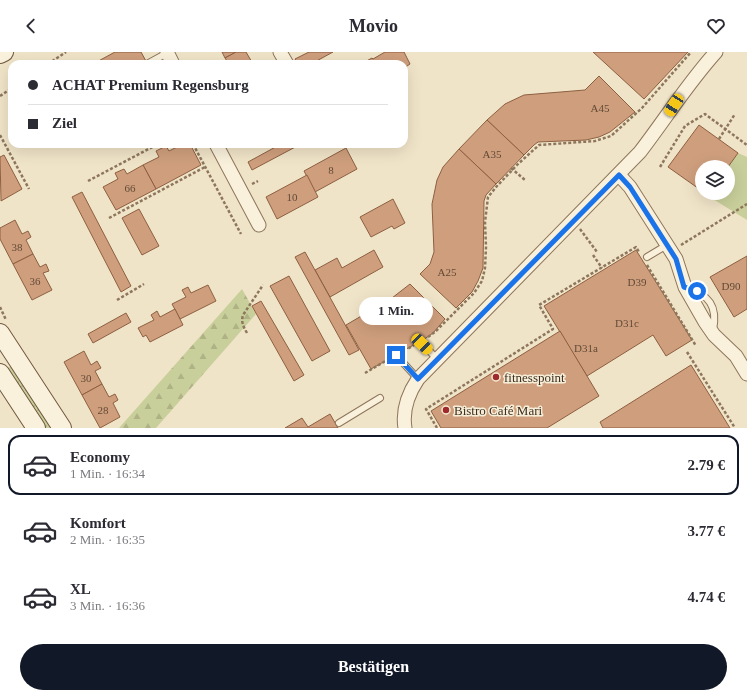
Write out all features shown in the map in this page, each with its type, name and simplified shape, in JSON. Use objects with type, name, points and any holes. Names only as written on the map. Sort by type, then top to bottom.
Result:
[{"type":"street","points":[[0,54],[4,52]]},
{"type":"street","points":[[405,428],[404,416],[406,404],[411,389],[418,379],[640,152],[661,125],[692,80],[716,52]]},
{"type":"street","points":[[218,148],[259,224]]},
{"type":"street","points":[[619,175],[630,187],[676,259],[684,287],[691,300],[712,332],[736,356],[747,374]]},
{"type":"street","points":[[0,333],[62,428]]},
{"type":"street","points":[[0,372],[36,428]]},
{"type":"lane","points":[[158,60],[169,56]]},
{"type":"lane","points":[[646,258],[669,248]]},
{"type":"lane","points":[[420,341],[437,359]]},
{"type":"lane","points":[[396,355],[418,379]]},
{"type":"lane","points":[[339,423],[380,398]]},
{"type":"path","points":[[54,60],[66,52]]},
{"type":"path","points":[[366,373],[435,332],[474,292],[482,281],[485,268],[485,222],[488,197],[512,168],[539,145],[595,141],[611,136],[642,108],[691,52]]},
{"type":"path","points":[[660,167],[685,126],[705,114],[747,145]]},
{"type":"path","points":[[719,139],[735,114]]},
{"type":"path","points":[[0,136],[29,190]]},
{"type":"path","points":[[88,181],[150,148]]},
{"type":"path","points":[[195,148],[241,234]]},
{"type":"path","points":[[109,218],[205,167]]},
{"type":"path","points":[[512,168],[525,180]]},
{"type":"path","points":[[669,248],[747,204]]},
{"type":"path","points":[[573,221],[597,252]]},
{"type":"path","points":[[437,428],[426,409],[553,329],[539,305],[636,247],[640,253]]},
{"type":"path","points":[[594,254],[602,268]]},
{"type":"path","points":[[646,258],[696,346]]},
{"type":"path","points":[[117,300],[144,284]]},
{"type":"path","points":[[247,332],[243,325],[243,315],[263,285]]},
{"type":"path","points":[[687,352],[735,428]]},
{"type":"green space","points":[[738,153],[747,157],[747,220],[714,200],[735,200],[735,160],[733,160]]},
{"type":"green space","points":[[242,289],[256,314],[156,428],[119,428]]},
{"type":"green space","points":[[14,364],[55,428],[46,428],[8,368]]},
{"type":"building","points":[[115,52],[141,52],[145,60],[100,60]]},
{"type":"building","points":[[222,52],[236,52],[225,58]]},
{"type":"building","points":[[236,52],[246,52],[251,60],[226,60],[225,58]]},
{"type":"building","points":[[309,52],[333,52],[318,60],[295,59]]},
{"type":"building","points":[[385,52],[404,52],[408,60],[368,60]]},
{"type":"building","points":[[593,52],[688,52],[644,99]]},
{"type":"building","points":[[599,76],[635,112],[610,132],[599,137],[586,140],[538,142],[524,155],[487,120],[505,104],[524,95],[585,90]]},
{"type":"building","points":[[487,120],[524,155],[496,184],[459,149]]},
{"type":"building","points":[[699,125],[738,153],[733,160],[695,160],[695,186],[668,167]]},
{"type":"building","points":[[162,148],[167,148],[169,151],[175,148],[192,148],[201,165],[156,189],[143,165],[159,157],[156,151]]},
{"type":"building","points":[[274,148],[293,148],[252,170],[248,162]]},
{"type":"building","points":[[346,148],[357,169],[315,192],[304,171]]},
{"type":"building","points":[[459,149],[496,184],[486,195],[484,201],[483,268],[472,292],[456,308],[420,274],[430,264],[434,252],[432,204],[437,180],[443,167]]},
{"type":"building","points":[[4,155],[22,189],[1,201],[0,157]]},
{"type":"building","points":[[143,165],[156,189],[116,210],[103,187],[118,179],[115,173],[124,169],[127,174]]},
{"type":"building","points":[[307,175],[318,197],[277,219],[266,197]]},
{"type":"building","points":[[82,192],[131,286],[121,292],[72,197]]},
{"type":"building","points":[[393,199],[405,223],[394,229],[392,226],[371,237],[360,217]]},
{"type":"building","points":[[139,209],[159,246],[142,255],[122,218]]},
{"type":"building","points":[[15,220],[22,234],[28,231],[31,237],[26,240],[33,254],[13,264],[0,239],[0,228]]},
{"type":"building","points":[[374,250],[383,267],[330,297],[315,270],[337,258],[342,268]]},
{"type":"building","points":[[636,250],[692,340],[666,356],[653,335],[587,376],[544,306]]},
{"type":"building","points":[[305,252],[359,350],[349,355],[295,257]]},
{"type":"building","points":[[33,254],[40,267],[46,264],[49,271],[43,273],[52,290],[32,300],[13,264]]},
{"type":"building","points":[[747,256],[747,309],[734,317],[710,277]]},
{"type":"building","points":[[289,276],[330,351],[312,361],[270,286]]},
{"type":"building","points":[[410,284],[445,319],[433,333],[426,338],[371,369],[346,325],[392,298]]},
{"type":"building","points":[[208,285],[216,301],[180,319],[172,304],[186,297],[182,290],[188,287],[191,293]]},
{"type":"building","points":[[261,301],[304,375],[294,381],[252,306]]},
{"type":"building","points":[[175,309],[183,325],[150,342],[146,335],[143,337],[138,328],[154,320],[151,315],[157,311],[160,317]]},
{"type":"building","points":[[126,313],[131,322],[93,343],[88,334]]},
{"type":"building","points":[[560,331],[599,396],[547,428],[441,428],[431,411]]},
{"type":"building","points":[[84,351],[91,365],[97,361],[101,368],[95,371],[102,384],[82,395],[64,362]]},
{"type":"building","points":[[691,365],[730,428],[603,428],[600,422]]},
{"type":"building","points":[[102,384],[109,397],[115,394],[118,400],[113,403],[120,417],[100,428],[82,395]]},
{"type":"building","points":[[330,414],[338,428],[285,428],[302,418],[308,427]]},
{"type":"place","name":"fitnesspoint","points":[[496,377]]},
{"type":"place","name":"Bistro Café Mari","points":[[446,410]]},
{"type":"route","points":[[396,355],[418,379],[619,175],[630,187],[676,259],[684,287],[697,291]]}]
